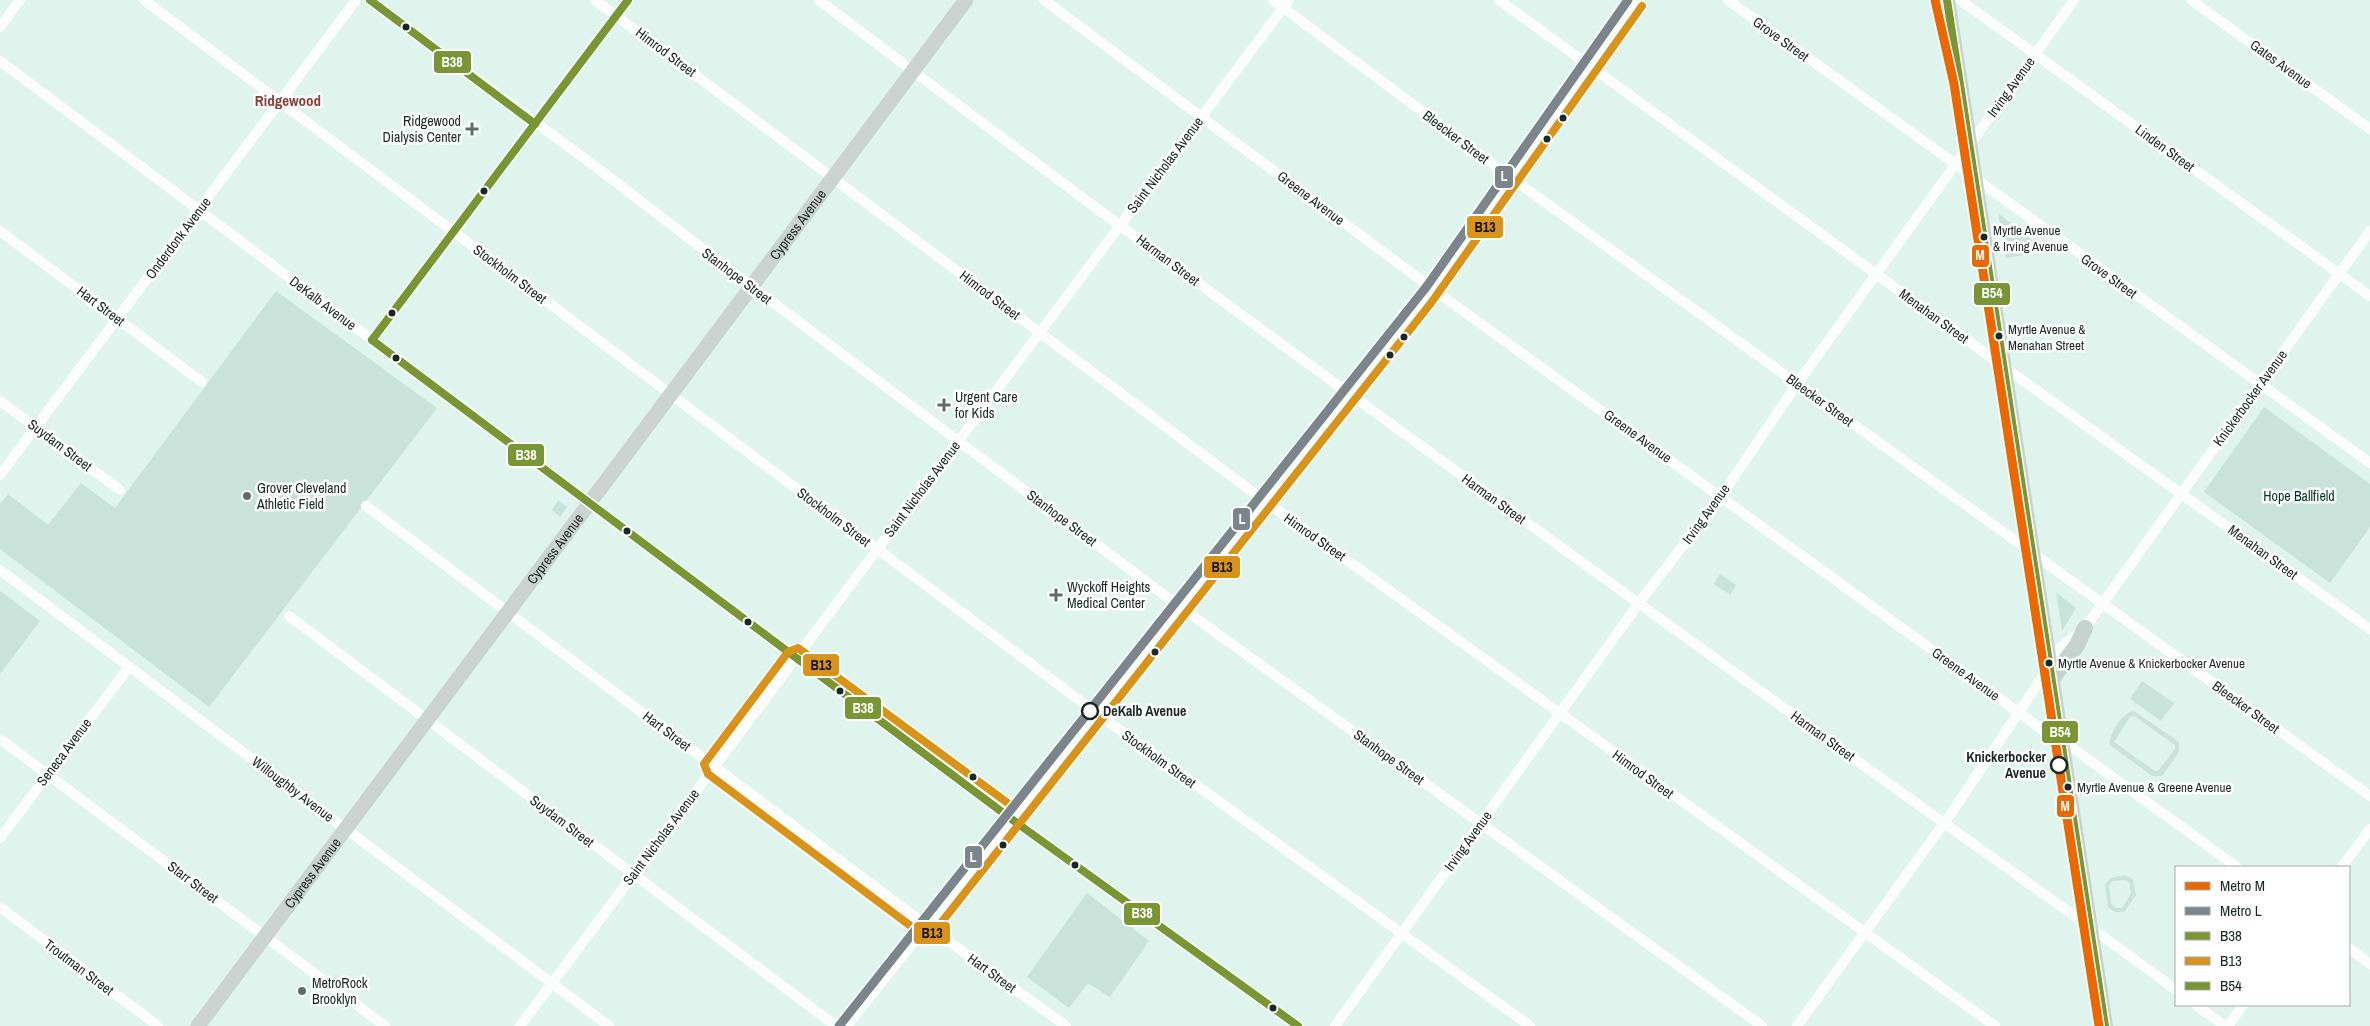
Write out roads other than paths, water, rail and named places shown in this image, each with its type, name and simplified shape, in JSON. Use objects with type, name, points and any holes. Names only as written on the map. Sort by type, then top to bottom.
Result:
[{"type":"main road","name":"Cypress Avenue","points":[[198,1026],[966,0]]},
{"type":"main road","points":[[1947,0],[2105,1026]]},
{"type":"main road","points":[[2051,672],[2076,645],[2085,628]]},
{"type":"street","points":[[0,27],[20,0]]},
{"type":"street","name":"Stockholm Street","points":[[144,0],[1094,712],[1530,1026]]},
{"type":"street","name":"Onderdonk Avenue","points":[[0,475],[356,0]]},
{"type":"street","name":"Stanhope Street","points":[[370,0],[535,124],[608,176],[751,286],[1179,606],[1762,1026]]},
{"type":"street","name":"Himrod Street","points":[[595,0],[1262,499],[1995,1026]]},
{"type":"street","points":[[372,340],[628,0]]},
{"type":"street","name":"Harman Street","points":[[819,0],[1347,393],[1944,823],[2089,925],[2175,989]]},
{"type":"street","name":"Greene Avenue","points":[[1044,0],[1431,287],[2235,866]]},
{"type":"street","name":"Bleecker Street","points":[[1273,0],[1286,4],[1510,178],[2370,796]]},
{"type":"street","name":"Menahan Street","points":[[1499,0],[2004,367],[2370,629]]},
{"type":"street","points":[[847,1026],[1431,287],[1510,178],[1634,0]]},
{"type":"street","name":"Grove Street","points":[[1728,0],[1956,164],[1975,180],[2370,463]]},
{"type":"street","name":"Linden Street","points":[[1960,0],[2370,296]]},
{"type":"street","name":"Irving Avenue","points":[[1335,1026],[1639,604],[1721,496],[1797,384],[2074,0]]},
{"type":"street","name":"Gates Avenue","points":[[2191,0],[2370,129]]},
{"type":"street","name":"Saint Nicholas Avenue","points":[[520,1026],[1286,4]]},
{"type":"street","name":"DeKalb Avenue","points":[[0,61],[1010,818],[1298,1026]]},
{"type":"street","name":"Hart Street","points":[[0,231],[202,382]]},
{"type":"street","name":"Knickerbocker Avenue","points":[[2085,628],[2370,231]]},
{"type":"street","name":"Suydam Street","points":[[0,400],[120,490]]},
{"type":"street","name":"Hart Street","points":[[366,506],[926,925],[1066,1026]]},
{"type":"street","name":"Willoughby Avenue","points":[[0,570],[609,1026]]},
{"type":"street","name":"Suydam Street","points":[[289,616],[426,721],[836,1026]]},
{"type":"street","name":"Seneca Avenue","points":[[0,838],[129,667]]},
{"type":"street","points":[[1797,1026],[1944,823],[2019,711],[2051,672]]},
{"type":"street","name":"Starr Street","points":[[0,739],[385,1026]]},
{"type":"street","points":[[2343,866],[2370,829]]},
{"type":"street","name":"Troutman Street","points":[[0,907],[158,1026]]},
{"type":"street","points":[[2350,949],[2370,964]]},
{"type":"street","points":[[2197,1006],[2226,1026],[2242,1006]]},
{"type":"metro line","name":"L","points":[[839,1026],[1427,286],[1628,0]]},
{"type":"metro line","name":"M","points":[[1935,0],[1954,84],[2099,1026]]},
{"type":"place","name":"Ridgewood Dialysis Center","points":[[472,129]]},
{"type":"place","name":"Myrtle Avenue & Irving Avenue","points":[[1984,237]]},
{"type":"place","name":"Myrtle Avenue & Menahan Street","points":[[1999,336]]},
{"type":"place","name":"Urgent Care for Kids","points":[[944,405]]},
{"type":"place","name":"Grover Cleveland Athletic Field","points":[[247,496]]},
{"type":"place","name":"Wyckoff Heights Medical Center","points":[[1056,595]]},
{"type":"place","name":"Myrtle Avenue & Knickerbocker Avenue","points":[[2049,663]]},
{"type":"place","name":"DeKalb Avenue","points":[[1090,711]]},
{"type":"place","name":"Knickerbocker Avenue","points":[[2059,765]]},
{"type":"place","name":"Myrtle Avenue & Greene Avenue","points":[[2068,787]]},
{"type":"place","name":"MetroRock Brooklyn","points":[[302,991]]},
{"type":"district","name":"Ridgewood","points":[[288,100]]},
{"type":"park label","name":"Hope Ballfield","points":[[2299,496]]}]
